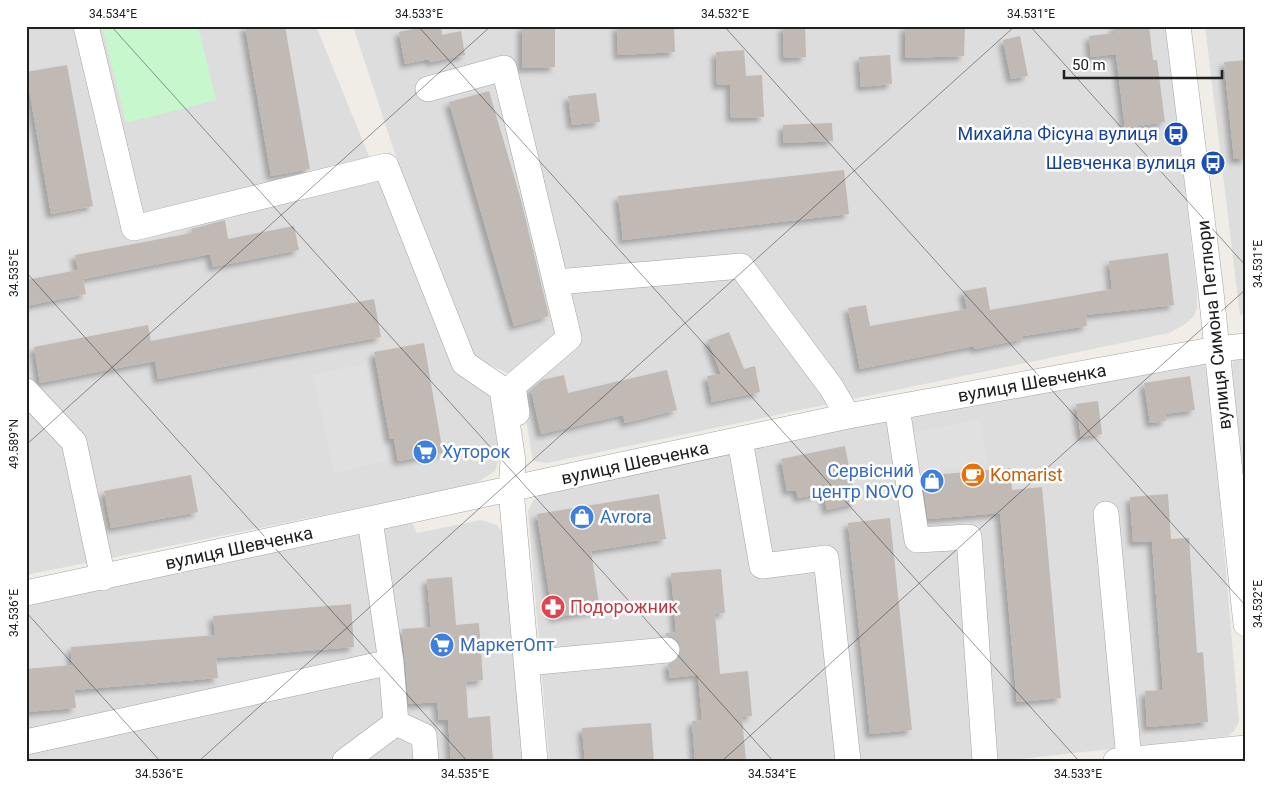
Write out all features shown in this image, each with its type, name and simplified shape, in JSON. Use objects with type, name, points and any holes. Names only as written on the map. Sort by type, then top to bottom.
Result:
[{"type":"street","points":[[86,26],[134,228],[386,166],[464,362],[502,389],[513,462],[511,490],[535,761]]},
{"type":"street","name":"вулиця Симона Петлюри","points":[[1178,26],[1217,349],[1246,624]]},
{"type":"street","points":[[428,89],[504,68],[569,338],[513,386],[526,467],[511,490]]},
{"type":"street","points":[[557,282],[741,266],[831,387],[848,416]]},
{"type":"street","name":"вулиця Шевченка","points":[[26,593],[103,578],[848,416],[1217,349],[1246,346]]},
{"type":"street","points":[[26,392],[74,442],[103,578]]},
{"type":"street","points":[[897,407],[917,540],[968,537],[986,761]]},
{"type":"street","points":[[740,440],[762,566],[826,558],[848,761]]},
{"type":"street","points":[[1106,514],[1122,760],[1246,748]]},
{"type":"street","points":[[370,520],[391,662],[396,723]]},
{"type":"street","points":[[526,663],[667,650]]},
{"type":"street","points":[[26,742],[391,662]]},
{"type":"street","points":[[345,761],[396,723]]},
{"type":"street","points":[[396,723],[424,736],[426,761]]},
{"type":"shaded area","points":[[26,26],[316,26],[451,365],[493,396],[501,452],[495,471],[473,485],[26,575]]},
{"type":"shaded area","points":[[353,26],[1166,26],[1197,292],[1197,307],[1194,316],[1184,325],[1169,333],[547,463],[533,461],[519,379],[474,357],[399,166]]},
{"type":"shaded area","points":[[1205,26],[1246,26],[1246,314],[1240,315]]},
{"type":"shaded area","points":[[1246,351],[1246,501],[1232,367],[1234,357]]},
{"type":"shaded area","points":[[1197,359],[1204,365],[1209,376],[1239,722],[1234,731],[1228,736],[1003,761],[549,761],[528,511],[533,501],[542,492],[554,485]]},
{"type":"shaded area","points":[[367,363],[388,461],[334,473],[313,375]]},
{"type":"shaded area","points":[[980,419],[988,464],[916,471],[911,433]]},
{"type":"shaded area","points":[[481,520],[497,525],[506,538],[528,761],[26,761],[26,602],[358,535],[403,522],[413,524],[417,533]]},
{"type":"green space","points":[[102,26],[198,26],[216,100],[126,123]]},
{"type":"building","points":[[245,26],[285,26],[310,169],[271,176]]},
{"type":"building","points":[[427,26],[441,26],[442,35],[461,31],[465,55],[430,62],[429,59],[405,64],[399,32]]},
{"type":"building","points":[[522,26],[555,26],[555,67],[522,68]]},
{"type":"building","points":[[617,26],[674,26],[675,52],[618,55]]},
{"type":"building","points":[[783,26],[805,26],[806,57],[784,58]]},
{"type":"building","points":[[905,26],[965,26],[964,56],[905,58]]},
{"type":"building","points":[[1114,26],[1149,26],[1153,60],[1157,60],[1165,122],[1125,128],[1116,54],[1091,57],[1089,36],[1114,33]]},
{"type":"building","points":[[1020,36],[1028,76],[1011,79],[1003,40]]},
{"type":"building","points":[[744,50],[746,76],[762,75],[764,117],[731,118],[730,84],[717,85],[716,52]]},
{"type":"building","points":[[890,55],[892,84],[861,87],[859,57]]},
{"type":"building","points":[[1246,60],[1246,159],[1234,159],[1224,62]]},
{"type":"building","points":[[67,65],[93,206],[51,214],[26,72]]},
{"type":"building","points":[[489,91],[521,200],[549,316],[514,326],[449,102]]},
{"type":"building","points":[[596,93],[600,122],[572,125],[568,96]]},
{"type":"building","points":[[832,123],[833,141],[783,143],[783,125]]},
{"type":"building","points":[[844,170],[849,214],[623,240],[618,196]]},
{"type":"building","points":[[225,220],[228,239],[294,226],[299,250],[213,267],[210,254],[83,279],[86,294],[26,306],[26,280],[78,270],[75,255],[192,233],[191,229]]},
{"type":"building","points":[[1168,253],[1174,305],[1086,315],[1087,326],[1023,336],[1023,339],[975,349],[974,346],[860,369],[848,308],[866,305],[870,326],[967,309],[963,291],[986,287],[990,310],[1112,289],[1109,261]]},
{"type":"building","points":[[374,299],[381,337],[158,379],[155,361],[40,383],[34,347],[148,325],[151,341]]},
{"type":"building","points":[[729,332],[744,369],[755,366],[760,392],[712,402],[707,376],[721,374],[708,340]]},
{"type":"building","points":[[424,343],[443,453],[398,461],[394,439],[390,439],[374,352]]},
{"type":"building","points":[[667,370],[677,410],[625,423],[623,415],[541,434],[531,390],[542,380],[564,375],[568,393]]},
{"type":"building","points":[[1190,376],[1195,410],[1165,414],[1166,421],[1150,423],[1144,383]]},
{"type":"building","points":[[1098,401],[1102,434],[1081,437],[1076,404]]},
{"type":"building","points":[[845,446],[856,503],[827,510],[823,493],[798,498],[796,490],[787,491],[781,459]]},
{"type":"building","points":[[1010,468],[1012,490],[1042,487],[1061,698],[1017,702],[1000,513],[928,519],[922,476]]},
{"type":"building","points":[[191,475],[198,512],[111,528],[104,491]]},
{"type":"building","points":[[659,494],[666,539],[591,551],[600,610],[553,618],[537,514]]},
{"type":"building","points":[[1168,494],[1171,539],[1189,538],[1197,653],[1203,652],[1208,722],[1147,727],[1145,691],[1163,690],[1152,541],[1133,542],[1130,497]]},
{"type":"building","points":[[890,518],[912,730],[870,734],[848,523]]},
{"type":"building","points":[[721,569],[725,613],[715,614],[720,674],[748,671],[752,716],[742,717],[746,761],[695,761],[692,721],[702,720],[698,675],[670,678],[668,664],[676,661],[681,649],[678,641],[666,636],[666,633],[676,632],[671,573]]},
{"type":"building","points":[[452,577],[456,625],[479,623],[483,680],[466,682],[468,718],[490,716],[493,761],[451,761],[448,720],[439,720],[437,702],[409,704],[402,629],[431,627],[427,579]]},
{"type":"building","points":[[351,604],[354,647],[216,658],[218,678],[74,690],[76,708],[26,712],[26,669],[72,665],[71,647],[215,635],[213,616]]},
{"type":"building","points":[[651,723],[654,761],[585,761],[582,728]]},
{"type":"place","name":"Михайла Фісуна вулиця","points":[[1176,134]]},
{"type":"place","name":"Шевченка вулиця","points":[[1213,163]]},
{"type":"place","name":"Хуторок","points":[[425,452]]},
{"type":"place","name":"Komarist","points":[[973,475]]},
{"type":"place","name":"Сервісний центр NOVO","points":[[932,481]]},
{"type":"place","name":"Avrora","points":[[582,517]]},
{"type":"place","name":"Подорожник","points":[[553,607]]},
{"type":"place","name":"МаркетОпт","points":[[442,645]]}]
